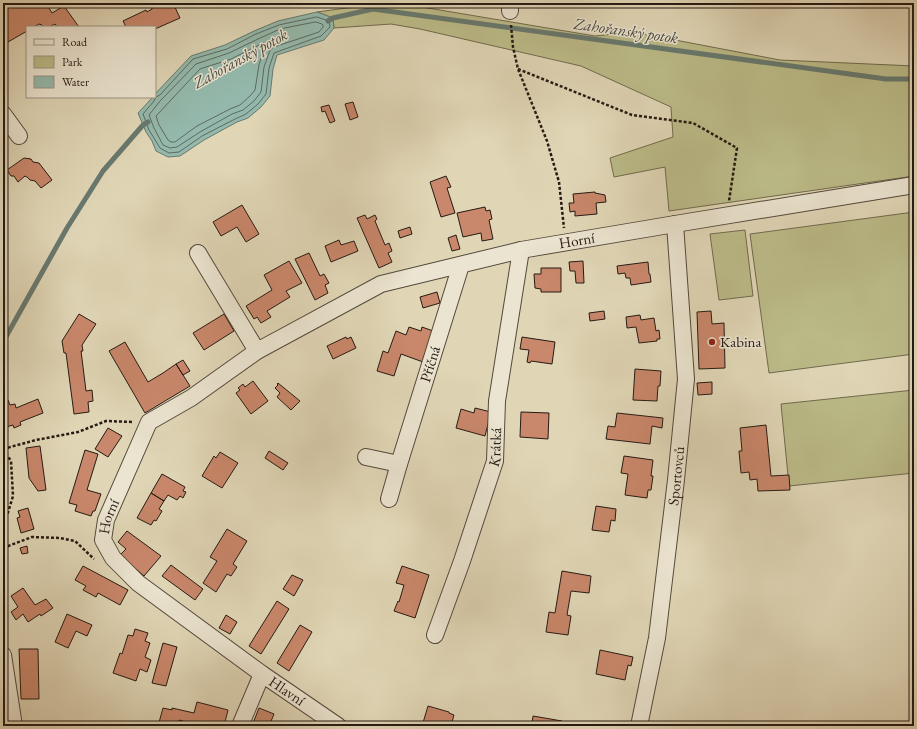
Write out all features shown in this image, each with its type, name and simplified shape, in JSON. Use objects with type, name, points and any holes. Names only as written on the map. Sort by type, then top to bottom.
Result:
[{"type":"street","points":[[3,114],[19,136]]},
{"type":"street","name":"Horní","points":[[262,674],[138,583],[113,558],[103,540],[106,520],[149,422],[191,398],[258,352],[381,284],[520,250],[914,185]]},
{"type":"street","name":"Sportovců","points":[[639,726],[657,638],[676,480],[686,379],[676,224]]},
{"type":"street","name":"Krátká","points":[[435,635],[462,561],[495,461],[497,402],[520,250]]},
{"type":"street","points":[[198,253],[258,352]]},
{"type":"street","name":"Příčná","points":[[389,499],[461,264]]},
{"type":"street","points":[[366,456],[399,464]]},
{"type":"street","points":[[3,654],[14,726]]},
{"type":"street","name":"Hlavní","points":[[240,726],[262,674],[338,726]]},
{"type":"path","points":[[510,7],[513,47],[518,69],[548,141],[559,182],[565,243]]},
{"type":"path","points":[[518,69],[632,115],[693,123],[737,148],[727,215]]},
{"type":"path","points":[[3,535],[13,496],[11,461],[3,449],[36,440],[78,432],[106,421],[149,422]]},
{"type":"path","points":[[3,548],[32,537],[60,538],[75,541]]},
{"type":"green space","points":[[383,3],[398,3],[595,36],[633,32],[780,60],[914,66],[914,176],[669,211],[665,167],[614,177],[610,158],[673,137],[671,107],[581,66],[420,29],[391,24],[334,28],[333,18],[317,12]]},
{"type":"green space","points":[[914,212],[914,354],[769,373],[750,234]]},
{"type":"green space","points":[[745,230],[753,296],[719,300],[710,234]]},
{"type":"green space","points":[[914,390],[914,473],[789,486],[781,404]]},
{"type":"water","points":[[317,12],[333,18],[334,28],[324,40],[277,55],[273,69],[270,96],[261,107],[248,118],[237,122],[204,140],[180,156],[168,157],[156,151],[138,113],[152,98],[156,98],[156,93],[191,56],[225,45],[278,21]]},
{"type":"building","points":[[46,3],[52,13],[64,6],[78,26],[56,26],[55,24],[51,26],[42,26],[39,24],[36,26],[26,26],[26,32],[8,42],[3,33],[3,4]]},
{"type":"building","points":[[162,3],[173,3],[180,18],[156,29],[156,26],[126,26],[123,21],[146,10],[147,12]]},
{"type":"building","points":[[786,3],[810,3],[810,6],[786,6]]},
{"type":"building","points":[[353,102],[358,117],[350,120],[345,104]]},
{"type":"building","points":[[329,105],[335,121],[330,123],[325,111],[322,112],[321,107]]},
{"type":"building","points":[[24,158],[31,159],[33,162],[39,163],[52,180],[41,188],[35,181],[30,180],[25,176],[18,182],[7,170]]},
{"type":"building","points":[[446,176],[451,187],[447,188],[455,213],[441,217],[430,182]]},
{"type":"building","points":[[595,192],[605,195],[606,202],[596,203],[597,214],[575,216],[575,211],[570,212],[569,203],[574,203],[573,194]]},
{"type":"building","points":[[242,205],[259,234],[246,242],[237,227],[221,236],[213,222]]},
{"type":"building","points":[[485,207],[486,211],[490,210],[492,219],[489,220],[493,239],[482,241],[481,233],[463,237],[457,213]]},
{"type":"building","points":[[365,215],[367,219],[375,215],[377,219],[375,221],[385,245],[389,243],[392,251],[388,253],[392,262],[379,268],[357,218]]},
{"type":"building","points":[[410,227],[412,234],[400,238],[398,231]]},
{"type":"building","points":[[456,235],[460,249],[452,251],[448,238]]},
{"type":"building","points":[[339,240],[341,245],[354,241],[358,251],[331,262],[325,246]]},
{"type":"building","points":[[309,253],[320,276],[324,274],[329,283],[325,285],[328,293],[315,300],[295,259]]},
{"type":"building","points":[[289,261],[302,283],[286,291],[290,297],[267,311],[271,317],[261,323],[257,317],[254,319],[246,306],[272,290],[264,275]]},
{"type":"building","points":[[583,261],[584,283],[576,283],[575,271],[570,271],[569,262]]},
{"type":"building","points":[[648,262],[651,282],[631,285],[630,278],[626,278],[625,273],[618,274],[617,266]]},
{"type":"building","points":[[541,268],[561,268],[561,292],[541,292],[541,289],[535,288],[534,274],[541,274]]},
{"type":"building","points":[[437,292],[440,303],[423,308],[420,297]]},
{"type":"building","points":[[604,311],[605,319],[590,321],[589,313]]},
{"type":"building","points":[[711,311],[712,324],[724,323],[725,368],[699,369],[697,312]]},
{"type":"building","points":[[79,314],[96,324],[82,345],[83,351],[81,351],[86,391],[92,390],[93,401],[88,402],[89,412],[74,414],[66,353],[64,353],[62,341]]},
{"type":"building","points":[[224,314],[234,331],[204,350],[193,333]]},
{"type":"building","points":[[640,315],[641,320],[654,318],[656,331],[659,330],[660,339],[657,339],[657,341],[639,343],[636,327],[627,328],[626,317]]},
{"type":"building","points":[[409,327],[421,331],[422,327],[433,331],[423,362],[401,354],[394,376],[377,371],[383,351],[388,353],[396,331],[406,335]]},
{"type":"building","points":[[346,337],[347,339],[351,337],[356,348],[333,359],[327,346]]},
{"type":"building","points":[[522,337],[555,342],[552,364],[531,361],[530,363],[527,362],[529,350],[520,349]]},
{"type":"building","points":[[125,342],[148,382],[176,364],[190,386],[145,413],[109,351]]},
{"type":"building","points":[[183,360],[190,371],[183,375],[176,364]]},
{"type":"building","points":[[635,369],[661,371],[657,401],[633,400]]},
{"type":"building","points":[[253,381],[268,401],[251,414],[236,393],[240,390],[238,388],[243,384],[245,387]]},
{"type":"building","points":[[712,382],[712,394],[698,395],[697,383]]},
{"type":"building","points":[[278,383],[300,401],[291,410],[277,397],[280,393],[275,388]]},
{"type":"building","points":[[38,399],[43,413],[20,422],[21,425],[14,428],[13,425],[3,428],[3,402],[8,400],[10,405],[15,404],[16,408]]},
{"type":"building","points":[[475,408],[491,412],[485,436],[456,428],[461,409],[474,413]]},
{"type":"building","points":[[521,412],[549,413],[548,439],[520,437]]},
{"type":"building","points":[[617,413],[663,418],[662,428],[652,426],[650,444],[606,439],[608,426],[615,427]]},
{"type":"building","points":[[766,425],[771,476],[789,475],[790,490],[758,491],[757,479],[750,480],[749,472],[741,473],[739,451],[742,451],[740,428]]},
{"type":"building","points":[[108,428],[122,436],[108,457],[95,449]]},
{"type":"building","points":[[40,446],[46,490],[38,491],[29,478],[26,448]]},
{"type":"building","points":[[85,450],[98,454],[87,490],[101,494],[95,511],[93,511],[91,516],[75,511],[77,505],[69,503]]},
{"type":"building","points":[[269,451],[288,463],[283,470],[265,458]]},
{"type":"building","points":[[220,452],[238,463],[222,488],[202,476],[214,456],[216,458]]},
{"type":"building","points":[[624,456],[653,460],[651,490],[648,490],[647,498],[625,495],[628,474],[621,473]]},
{"type":"building","points":[[162,474],[185,487],[183,491],[186,492],[183,498],[180,496],[177,500],[168,495],[164,501],[151,493]]},
{"type":"building","points":[[151,493],[164,501],[159,509],[162,511],[156,521],[154,520],[151,525],[137,518]]},
{"type":"building","points":[[596,506],[616,509],[615,521],[611,520],[609,532],[592,530]]},
{"type":"building","points":[[28,508],[34,529],[21,533],[17,518],[20,517],[18,511]]},
{"type":"building","points":[[227,529],[247,541],[233,564],[237,567],[231,576],[227,574],[216,592],[203,583],[217,561],[210,557]]},
{"type":"building","points":[[127,531],[161,556],[144,576],[120,555],[126,549],[118,542]]},
{"type":"building","points":[[27,546],[28,553],[22,554],[20,548]]},
{"type":"building","points":[[171,565],[203,589],[195,600],[162,576]]},
{"type":"building","points":[[83,566],[128,590],[120,605],[98,593],[96,597],[83,590],[86,586],[75,580]]},
{"type":"building","points":[[402,566],[429,575],[415,618],[394,611],[398,601],[399,602],[404,585],[396,583]]},
{"type":"building","points":[[562,571],[591,576],[589,593],[571,591],[567,615],[571,616],[568,635],[546,632],[549,612],[555,613]]},
{"type":"building","points":[[292,575],[303,580],[294,596],[283,589]]},
{"type":"building","points":[[23,588],[35,605],[46,599],[53,608],[28,622],[23,614],[16,620],[11,612],[18,607],[11,596]]},
{"type":"building","points":[[277,601],[289,609],[261,654],[249,646]]},
{"type":"building","points":[[67,614],[92,625],[87,636],[76,631],[68,648],[55,642]]},
{"type":"building","points":[[226,615],[237,622],[230,634],[219,628]]},
{"type":"building","points":[[300,625],[312,632],[289,671],[277,663]]},
{"type":"building","points":[[135,629],[148,633],[145,641],[150,643],[145,657],[151,660],[147,672],[140,669],[136,681],[113,673],[120,653],[122,654],[128,635],[133,636]]},
{"type":"building","points":[[163,643],[177,647],[166,686],[152,683]]},
{"type":"building","points":[[19,649],[38,649],[39,699],[21,699]]},
{"type":"building","points":[[600,650],[633,657],[631,666],[628,665],[625,680],[596,674]]},
{"type":"building","points":[[197,702],[228,710],[224,726],[182,726],[183,721],[179,720],[177,726],[158,726],[163,708],[172,710],[172,708],[194,713]]},
{"type":"building","points":[[428,706],[454,715],[451,726],[422,726]]},
{"type":"building","points":[[259,708],[274,714],[269,726],[252,726]]},
{"type":"building","points":[[533,716],[562,721],[561,726],[548,726],[532,723]]},
{"type":"waterway","name":"Zahořanský potok","points":[[328,21],[333,18],[373,9],[886,79],[914,79]]},
{"type":"waterway","name":"Zahořanský potok","points":[[3,342],[67,228],[103,171],[143,125],[148,122]]},
{"type":"place","name":"Kabina","points":[[712,342]]}]
